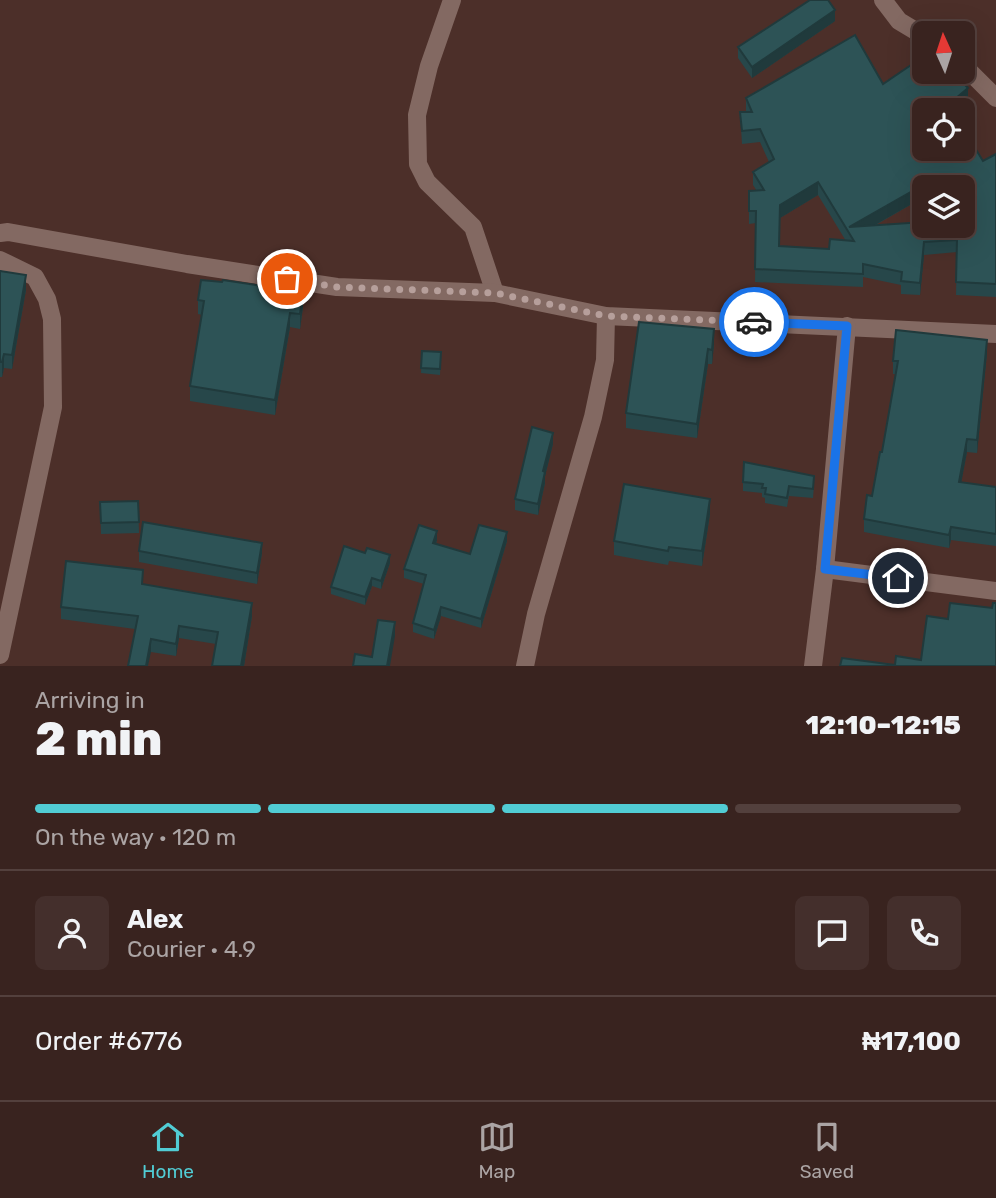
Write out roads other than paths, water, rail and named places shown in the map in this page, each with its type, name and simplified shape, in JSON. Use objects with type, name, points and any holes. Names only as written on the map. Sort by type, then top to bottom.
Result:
[{"type":"street","points":[[452,0],[429,66],[417,115],[418,164],[427,182],[473,227],[495,293]]},
{"type":"street","points":[[883,0],[899,21],[912,29]]},
{"type":"street","points":[[975,77],[996,98]]},
{"type":"street","points":[[0,233],[8,232],[337,287],[495,293],[606,316],[996,334]]},
{"type":"street","points":[[0,260],[35,277],[47,299],[52,319],[53,407],[0,655]]},
{"type":"street","points":[[525,666],[536,614],[593,416],[605,360],[606,316]]},
{"type":"street","points":[[813,666],[825,569],[847,326]]},
{"type":"street","points":[[825,569],[996,591]]}]
